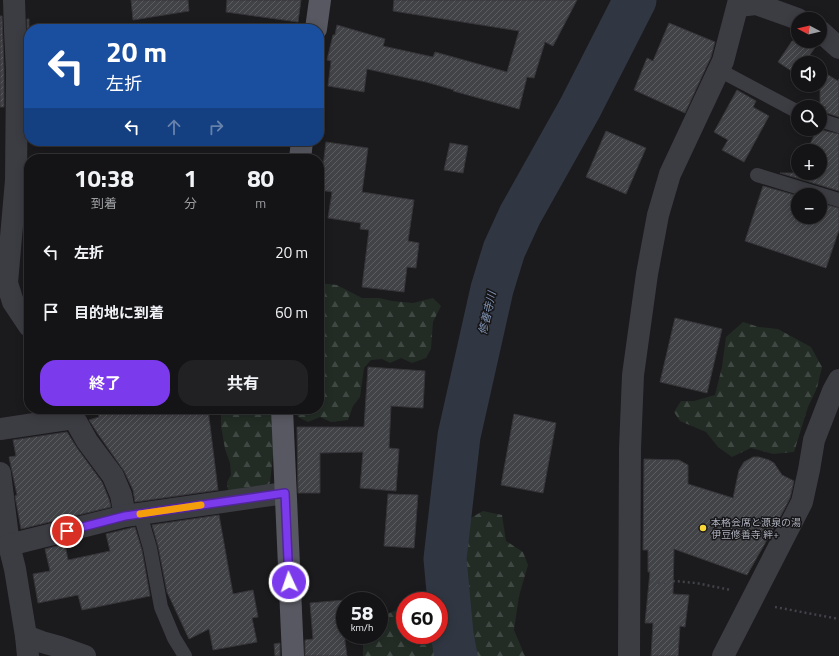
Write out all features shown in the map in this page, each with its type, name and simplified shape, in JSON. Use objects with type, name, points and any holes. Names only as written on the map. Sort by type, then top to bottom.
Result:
[{"type":"main road","points":[[317,24],[320,0]]},
{"type":"main road","points":[[282,414],[293,656]]},
{"type":"street","points":[[14,0],[17,71],[16,180],[8,283],[13,302],[24,318]]},
{"type":"street","points":[[629,656],[630,449],[633,375],[647,274],[658,215],[670,174],[723,61],[738,3],[756,4],[791,16]]},
{"type":"street","points":[[827,37],[839,48]]},
{"type":"street","points":[[723,656],[802,502],[814,440],[833,391],[839,380]]},
{"type":"street","points":[[0,429],[69,414]]},
{"type":"street","points":[[74,414],[87,441],[113,476],[132,515]]},
{"type":"street","points":[[0,473],[9,545],[15,569],[27,646],[42,642],[85,656]]},
{"type":"street","points":[[9,545],[132,515],[285,493]]},
{"type":"lane","points":[[719,70],[791,108]]},
{"type":"lane","points":[[827,122],[839,126]]},
{"type":"lane","points":[[757,175],[839,200]]},
{"type":"lane","points":[[132,515],[150,548],[161,607],[174,638],[185,656]]},
{"type":"green space","points":[[324,284],[337,285],[362,298],[379,298],[413,303],[433,298],[441,306],[433,322],[431,349],[426,358],[412,363],[401,358],[390,363],[382,359],[371,360],[364,368],[360,397],[353,406],[348,420],[331,422],[320,417],[308,422],[298,417],[296,414],[324,414]]},
{"type":"green space","points":[[743,322],[759,327],[778,329],[811,347],[822,367],[817,388],[808,407],[794,452],[773,454],[751,448],[732,457],[718,447],[706,432],[680,421],[674,412],[681,401],[694,401],[715,395],[722,367],[726,337]]},
{"type":"green space","points":[[221,414],[274,414],[273,455],[270,483],[263,491],[228,491],[227,482],[231,475],[230,463],[225,449],[221,426]]},
{"type":"green space","points":[[483,511],[502,515],[506,541],[523,552],[528,565],[519,596],[514,630],[525,656],[473,656],[466,629],[463,587],[467,577],[460,558],[467,520]]},
{"type":"green space","points":[[396,610],[396,644],[434,644],[437,656],[363,656],[363,644],[388,644],[388,614]]},
{"type":"building","points":[[131,0],[188,0],[189,11],[133,20]]},
{"type":"building","points":[[227,0],[301,0],[298,22],[226,12]]},
{"type":"building","points":[[394,0],[577,0],[553,46],[545,42],[534,78],[527,77],[519,109],[426,82],[367,69],[364,92],[328,86],[331,61],[327,60],[337,25],[385,39],[383,46],[433,57],[435,52],[507,72],[519,31],[393,11]]},
{"type":"building","points":[[0,16],[2,16],[4,107],[0,107]]},
{"type":"building","points":[[669,23],[715,42],[711,57],[685,113],[634,90],[647,58],[653,61]]},
{"type":"building","points":[[791,42],[791,48],[815,48],[809,56],[791,56],[791,71],[778,62]]},
{"type":"building","points":[[827,74],[838,81],[839,79],[839,117],[827,113],[827,100],[820,100],[820,92],[827,92]]},
{"type":"building","points":[[737,90],[756,101],[753,107],[769,116],[744,162],[722,150],[728,140],[714,132]]},
{"type":"building","points":[[606,131],[646,148],[626,194],[586,177]]},
{"type":"building","points":[[827,131],[839,134],[839,191],[803,180],[827,180],[827,144],[810,144],[814,136],[827,136]]},
{"type":"building","points":[[326,142],[368,148],[362,192],[414,200],[408,241],[419,243],[416,268],[407,267],[404,292],[362,287],[369,230],[360,229],[361,223],[328,218],[332,192],[324,191],[324,158]]},
{"type":"building","points":[[450,143],[468,146],[463,173],[444,170]]},
{"type":"building","points":[[780,173],[791,173],[791,176]]},
{"type":"building","points":[[763,186],[791,194],[791,224],[827,224],[827,205],[839,208],[839,230],[826,268],[745,241]]},
{"type":"building","points":[[675,318],[722,329],[707,393],[660,382]]},
{"type":"building","points":[[368,367],[425,371],[423,408],[391,406],[389,448],[399,449],[396,491],[360,488],[363,452],[320,453],[320,493],[298,493],[297,427],[364,427]]},
{"type":"building","points":[[99,414],[209,414],[218,490],[135,502],[133,490],[124,471],[89,420],[99,417]]},
{"type":"building","points":[[514,414],[556,423],[543,493],[501,485]]},
{"type":"building","points":[[67,432],[102,482],[111,507],[21,529],[15,496],[17,495],[9,457],[16,456],[13,440]]},
{"type":"building","points":[[753,457],[769,460],[774,463],[782,475],[794,481],[790,498],[784,510],[747,575],[674,549],[673,594],[689,595],[685,627],[680,626],[678,656],[651,656],[653,623],[645,623],[650,572],[648,572],[648,550],[643,550],[644,459],[679,460],[688,465],[688,484],[733,498],[739,470],[744,462]]},
{"type":"building","points":[[388,494],[418,495],[414,548],[384,546]]},
{"type":"building","points":[[219,515],[233,594],[253,590],[258,617],[252,618],[257,642],[213,650],[209,629],[189,639],[167,592],[158,546],[152,525]]},
{"type":"building","points":[[135,527],[142,550],[150,596],[82,610],[78,595],[38,603],[33,574],[50,571],[45,549],[65,544],[68,560],[110,551],[106,534]]},
{"type":"building","points":[[336,601],[336,644],[345,644],[347,656],[305,656],[305,640],[313,639],[310,603]]},
{"type":"building","points":[[280,643],[280,656],[275,656],[274,644]]},
{"type":"waterway","name":"修善寺川","points":[[456,656],[452,634],[445,559],[459,436],[492,289],[504,250],[520,215],[580,108],[635,0]]},
{"type":"slow traffic","points":[[140,514],[201,505]]},
{"type":"place","name":"本格会席と源泉の湯 伊豆修善寺 絆+","points":[[703,528]]},
{"type":"route","points":[[67,531],[125,516],[285,493],[289,582]]}]
